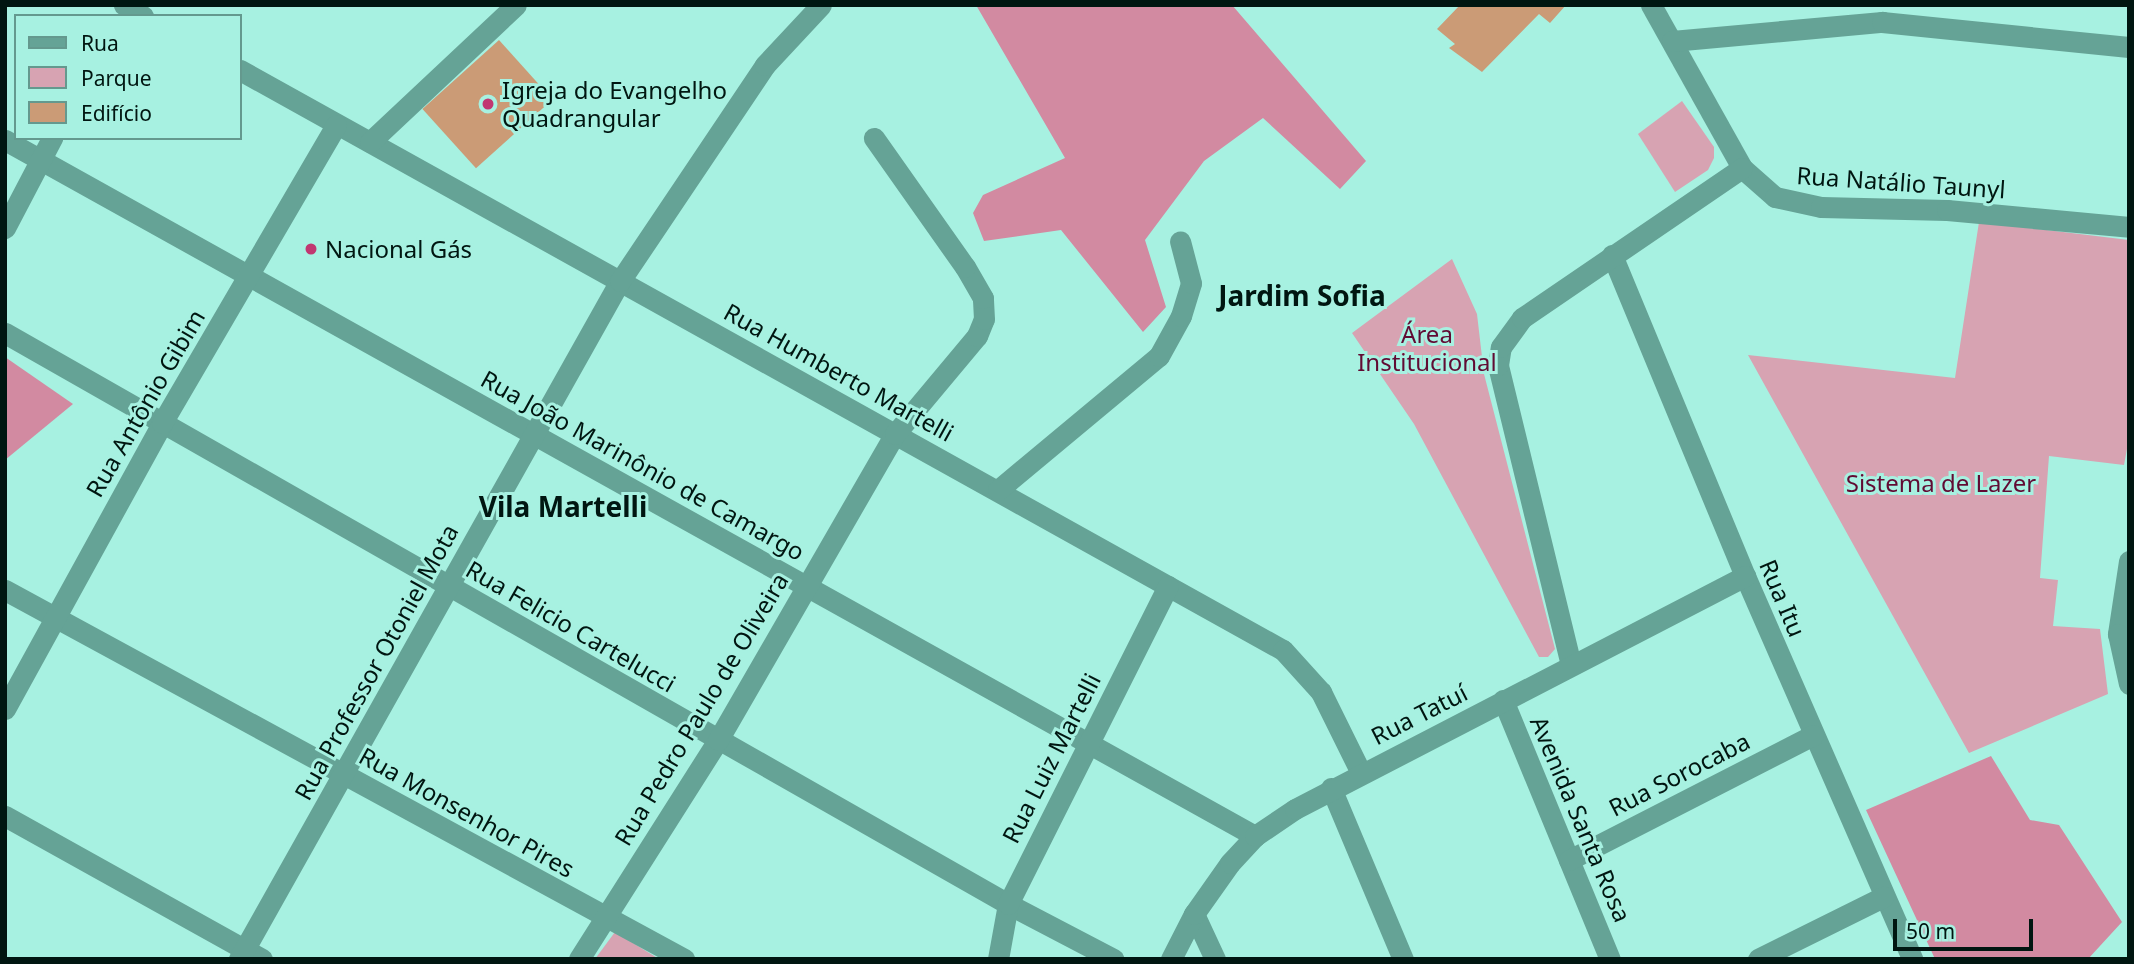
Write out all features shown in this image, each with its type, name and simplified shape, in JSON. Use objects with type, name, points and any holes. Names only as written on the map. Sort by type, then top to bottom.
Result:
[{"type":"street","points":[[123,5],[139,14]]},
{"type":"street","points":[[370,142],[516,5]]},
{"type":"street","name":"Rua Professor Otoniel Mota","points":[[249,956],[343,774],[620,281],[765,65],[821,5]]},
{"type":"street","name":"Rua Natálio Taunyl","points":[[1651,5],[1742,168],[1762,189],[1791,202],[1947,210],[2129,227]]},
{"type":"street","points":[[1672,40],[1882,22],[2129,47]]},
{"type":"street","name":"Rua Humberto Martelli","points":[[242,71],[1283,650],[1321,692],[1361,773]]},
{"type":"street","name":"Rua Antônio Gibim","points":[[5,709],[162,423],[336,125]]},
{"type":"street","name":"Rua Pedro Paulo de Oliveira","points":[[579,959],[718,740],[895,435],[978,336],[984,309],[965,267],[874,138]]},
{"type":"street","name":"Rua João Marinônio de Camargo","points":[[5,140],[1255,836]]},
{"type":"street","points":[[5,228],[51,140]]},
{"type":"street","points":[[1571,665],[1498,365],[1501,347],[1515,325],[1612,255],[1742,168]]},
{"type":"street","points":[[998,490],[1159,355],[1181,316],[1191,283],[1180,241]]},
{"type":"street","name":"Rua Itu","points":[[1612,255],[1745,576],[1912,959]]},
{"type":"street","name":"Rua Felicio Cartelucci","points":[[5,333],[1007,904],[1113,959]]},
{"type":"street","points":[[2129,561],[2127,590],[2118,634],[2129,684]]},
{"type":"street","name":"Rua Tatuí","points":[[1171,959],[1194,914],[1255,836],[1331,788],[1745,576]]},
{"type":"street","name":"Rua Luiz Martelli","points":[[998,959],[1007,904],[1168,586]]},
{"type":"street","name":"Rua Monsenhor Pires","points":[[5,590],[684,959]]},
{"type":"street","name":"Avenida Santa Rosa","points":[[1503,700],[1610,959]]},
{"type":"street","name":"Rua Sorocaba","points":[[1569,860],[1813,735]]},
{"type":"street","points":[[1331,788],[1403,959]]},
{"type":"street","points":[[5,816],[249,956]]},
{"type":"street","points":[[1758,959],[1883,897]]},
{"type":"street","points":[[1194,914],[1215,959]]},
{"type":"green space","points":[[1682,101],[1714,147],[1714,158],[1708,170],[1675,192],[1638,134]]},
{"type":"green space","name":"Sistema de Lazer","points":[[1979,222],[2129,240],[2129,438],[2124,465],[2049,456],[2040,578],[2058,580],[2053,626],[2100,629],[2108,694],[1969,753],[1748,355],[1955,378]]},
{"type":"green space","name":"Área Institucional","points":[[1452,259],[1477,314],[1484,374],[1555,649],[1548,657],[1539,657],[1414,424],[1352,333]]},
{"type":"green space","points":[[615,932],[659,959],[595,959]]},
{"type":"shaded area","points":[[976,5],[1232,5],[1366,161],[1340,189],[1263,118],[1204,161],[1145,240],[1166,307],[1143,332],[1061,230],[984,241],[973,213],[983,195],[1065,158]]},
{"type":"shaded area","points":[[5,357],[73,404],[5,460]]},
{"type":"shaded area","points":[[1991,756],[2030,820],[2059,825],[2122,922],[2088,959],[1935,959],[1866,810]]},
{"type":"building","points":[[1460,5],[1566,5],[1550,23],[1539,14],[1482,72],[1449,48],[1455,44],[1437,29]]},
{"type":"building","name":"Igreja do Evangelho Quadrangular","points":[[499,40],[553,99],[476,168],[422,109]]},
{"type":"place","name":"Igreja do Evangelho Quadrangular","points":[[488,104]]},
{"type":"place","name":"Nacional Gás","points":[[311,249]]},
{"type":"district","name":"Jardim Sofia","points":[[1302,295]]},
{"type":"district","name":"Vila Martelli","points":[[563,506]]}]
